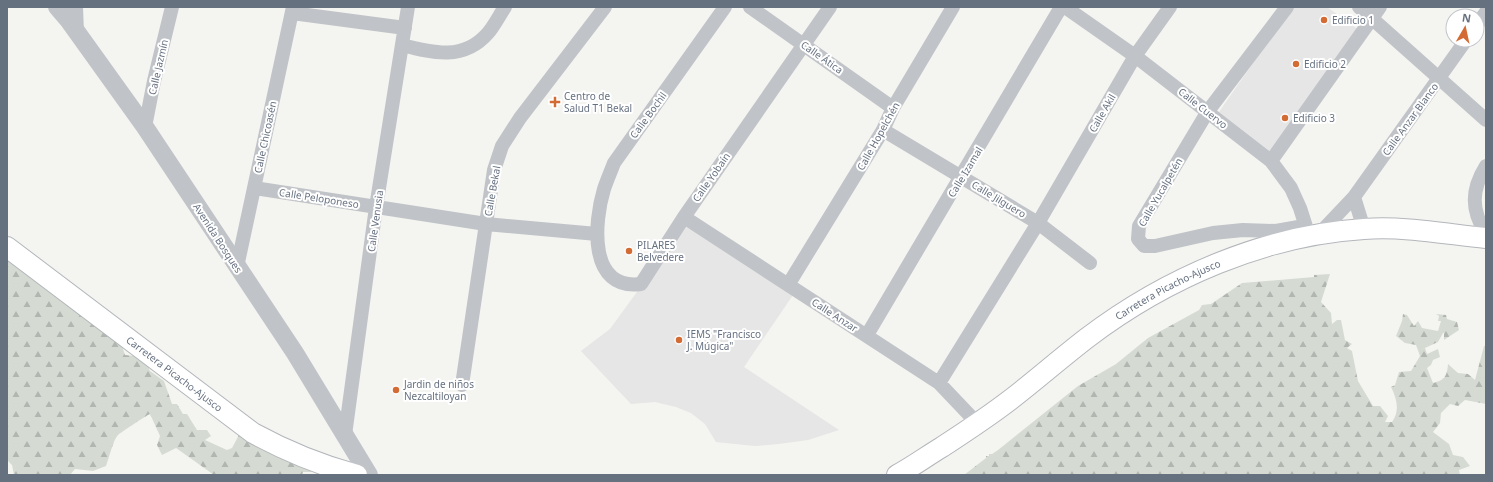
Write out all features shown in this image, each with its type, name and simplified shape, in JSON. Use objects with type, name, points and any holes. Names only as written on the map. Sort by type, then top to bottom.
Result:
[{"type":"main road","name":"Carretera Picacho-Ajusco","points":[[897,475],[1010,400],[1089,337],[1144,300],[1207,268],[1259,248],[1311,232],[1364,229],[1407,229],[1486,238]]},
{"type":"main road","name":"Carretera Picacho-Ajusco","points":[[7,247],[253,433],[278,447],[311,461],[357,475]]},
{"type":"street","name":"Avenida Bosques","points":[[57,7],[145,127],[295,353],[369,475]]},
{"type":"street","points":[[76,7],[77,33]]},
{"type":"street","name":"Calle Jazmín","points":[[145,127],[154,81],[172,7]]},
{"type":"street","name":"Calle Venusia","points":[[345,435],[376,206],[408,7]]},
{"type":"street","points":[[402,45],[429,52],[460,52],[475,45],[488,33],[505,7]]},
{"type":"street","name":"Calle Bekal","points":[[462,385],[494,170],[502,146],[520,118],[605,7]]},
{"type":"street","name":"Calle Bochil","points":[[597,234],[604,189],[614,163],[725,7]]},
{"type":"street","name":"Calle Ática","points":[[750,7],[893,108]]},
{"type":"street","name":"Calle Yobaín","points":[[597,234],[599,256],[608,274],[616,280],[629,286],[641,284],[684,217],[830,7]]},
{"type":"street","name":"Calle Hopelchén","points":[[788,284],[883,130],[893,108],[953,7]]},
{"type":"street","name":"Calle Izamal","points":[[867,335],[962,177],[1061,7]]},
{"type":"street","name":"Calle Cuervo","points":[[1065,7],[1135,56],[1271,161],[1291,188],[1311,232]]},
{"type":"street","name":"Calle Akil","points":[[939,383],[1038,223],[1135,56],[1170,7]]},
{"type":"street","name":"Calle Yucalpetén","points":[[1287,7],[1208,111],[1139,226],[1138,239],[1144,246],[1155,246],[1213,233],[1243,230],[1311,232]]},
{"type":"street","points":[[1359,7],[1486,120]]},
{"type":"street","points":[[1271,161],[1380,7]]},
{"type":"street","points":[[292,10],[405,28]]},
{"type":"street","name":"Calle Chicoasén","points":[[237,267],[292,10]]},
{"type":"street","name":"Calle Anzar Blanco","points":[[1311,232],[1354,198],[1460,48]]},
{"type":"street","name":"Calle Jilguero","points":[[883,130],[1038,223],[1090,263]]},
{"type":"street","points":[[1484,171],[1476,189],[1474,204],[1479,222],[1486,234]]},
{"type":"street","name":"Calle Peloponeso","points":[[254,188],[486,224],[597,234]]},
{"type":"street","points":[[1354,198],[1364,229]]},
{"type":"street","name":"Calle Anzar","points":[[684,217],[939,383],[977,423]]},
{"type":"shaded area","points":[[1292,7],[1327,7],[1359,30],[1275,155],[1219,112]]},
{"type":"shaded area","name":"IEMS \"Francisco J. Múgica\"","points":[[684,218],[795,292],[744,367],[839,430],[808,440],[778,444],[755,446],[716,442],[705,424],[691,413],[676,407],[655,402],[631,404],[581,351],[610,329],[642,285]]},
{"type":"green space","points":[[7,255],[120,340],[125,355],[137,356],[148,366],[150,371],[164,381],[172,404],[177,404],[183,414],[187,414],[197,430],[207,430],[211,436],[205,440],[227,450],[232,448],[240,433],[294,441],[315,462],[311,472],[303,472],[302,475],[214,475],[176,448],[162,455],[157,445],[160,436],[150,414],[116,437],[106,466],[93,471],[75,469],[70,475],[14,475],[12,465],[7,460]]},
{"type":"green space","points":[[1330,274],[1321,302],[1331,313],[1332,324],[1337,320],[1341,320],[1345,340],[1352,344],[1347,348],[1352,351],[1358,381],[1373,406],[1380,406],[1388,416],[1385,422],[1392,422],[1397,409],[1395,396],[1391,387],[1395,385],[1399,372],[1411,371],[1420,356],[1416,345],[1405,343],[1396,336],[1403,314],[1407,315],[1414,326],[1418,321],[1422,328],[1438,331],[1441,321],[1438,321],[1439,316],[1436,314],[1446,315],[1447,319],[1457,322],[1459,330],[1444,340],[1443,333],[1438,342],[1425,348],[1427,354],[1438,349],[1440,357],[1433,360],[1431,365],[1427,368],[1433,383],[1445,377],[1448,364],[1458,373],[1468,374],[1475,380],[1484,346],[1486,346],[1486,404],[1465,400],[1458,406],[1450,404],[1441,413],[1440,423],[1433,432],[1449,444],[1453,455],[1463,457],[1470,466],[1459,470],[1460,475],[964,475],[986,458],[986,456],[989,456],[989,454],[992,454],[998,450],[1078,386],[1116,364],[1148,338],[1199,310],[1202,305],[1211,304],[1242,283],[1314,277],[1314,275]]},
{"type":"place","name":"Edificio 1","points":[[1324,20]]},
{"type":"place","name":"Edificio 2","points":[[1296,64]]},
{"type":"place","name":"Centro de Salud T1 Bekal","points":[[555,102]]},
{"type":"place","name":"Edificio 3","points":[[1285,118]]},
{"type":"place","name":"PILARES Belvedere","points":[[629,251]]},
{"type":"place","name":"IEMS \"Francisco J. Múgica\"","points":[[679,340]]},
{"type":"place","name":"Jardin de niños Nezcaltiloyan","points":[[396,390]]}]
